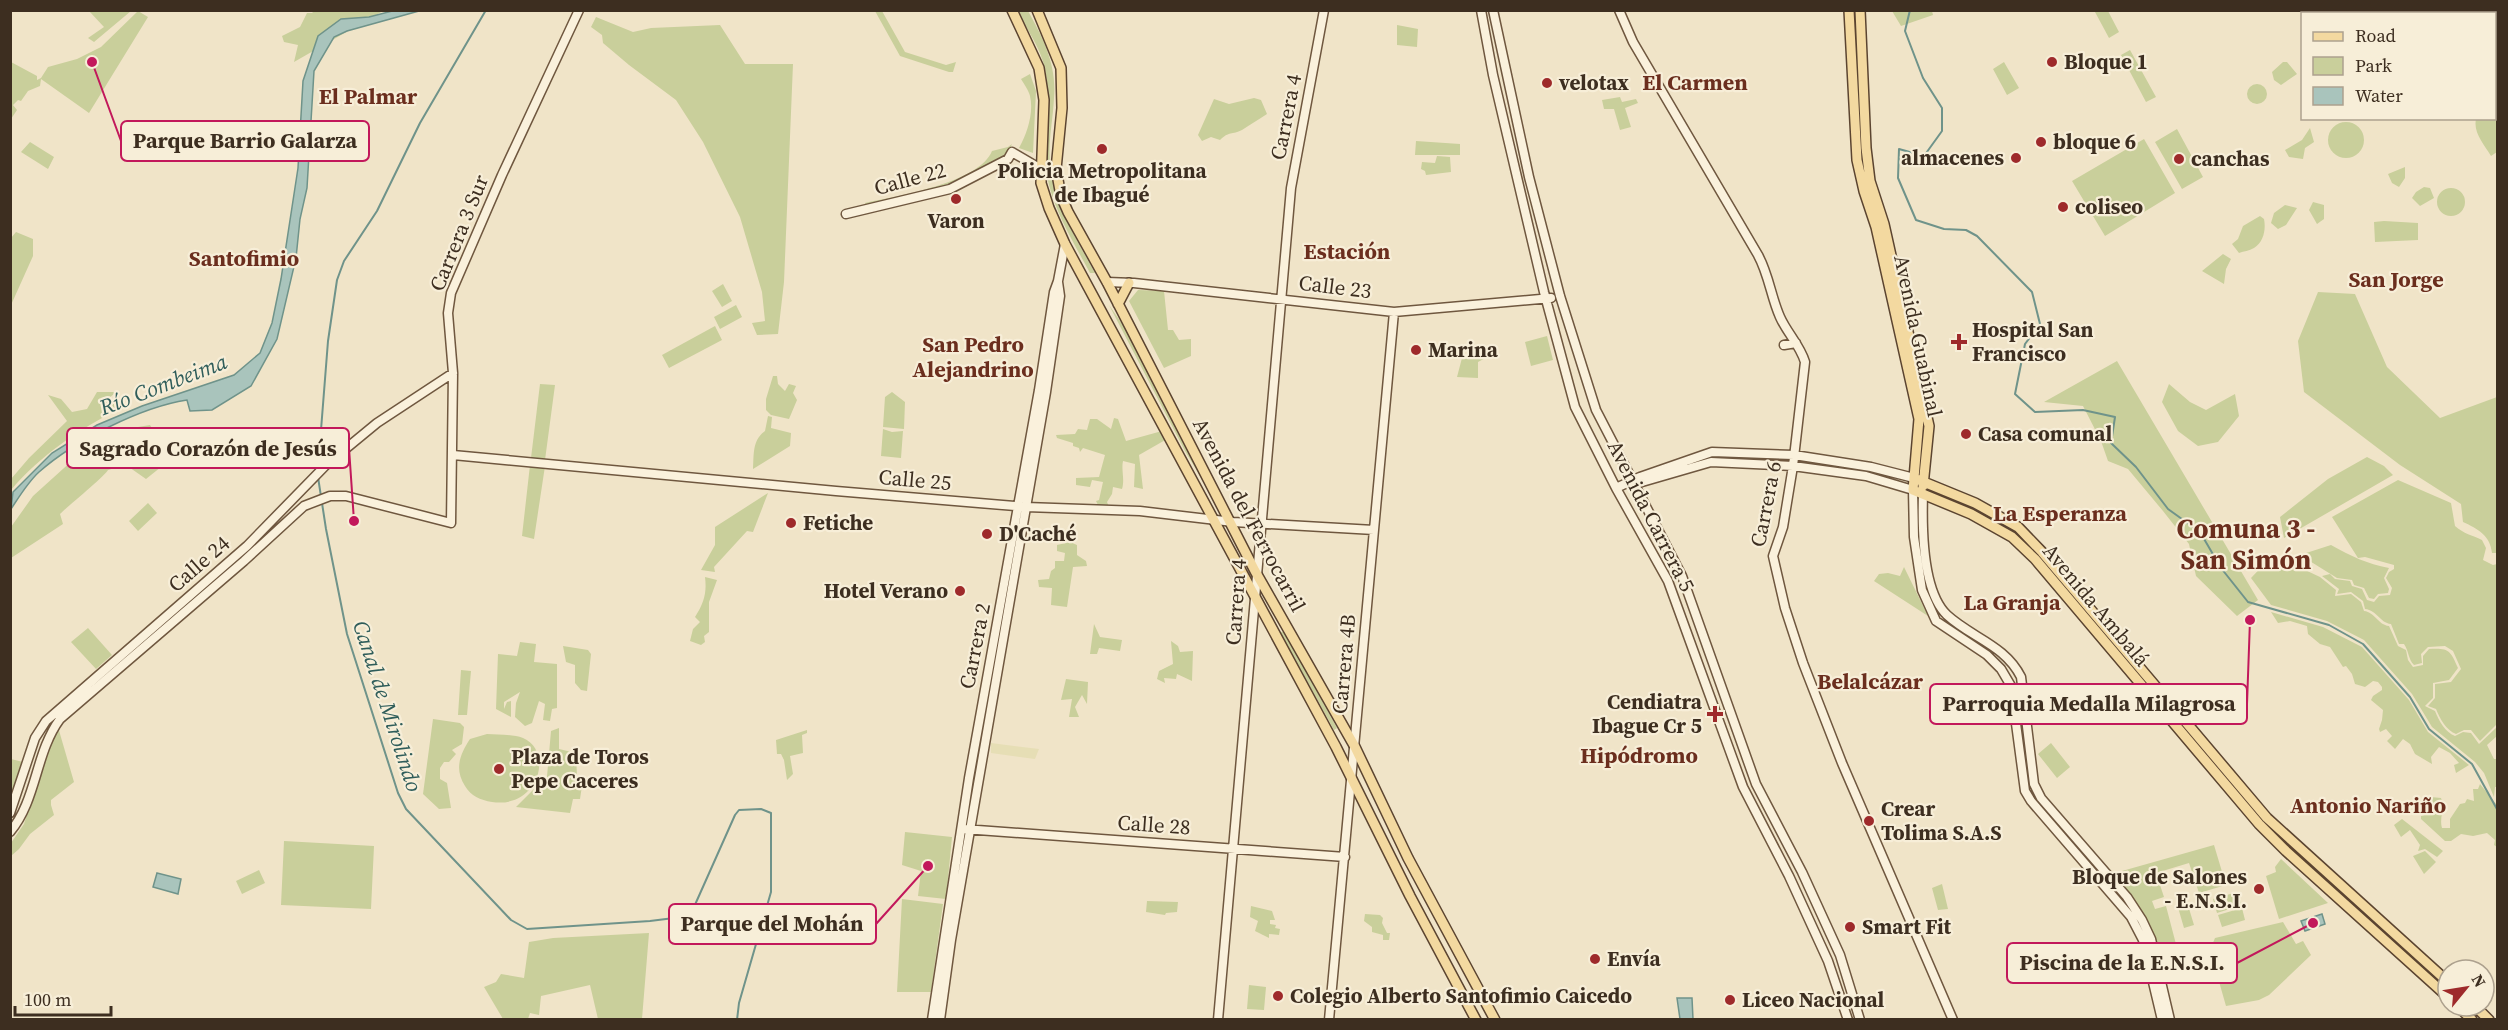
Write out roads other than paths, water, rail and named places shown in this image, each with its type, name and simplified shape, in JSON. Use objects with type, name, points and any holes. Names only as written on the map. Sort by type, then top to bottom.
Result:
[{"type":"main road","name":"Carrera 3 Sur","points":[[325,497],[346,496],[451,523],[453,373],[448,313],[451,293],[502,175],[579,10]]},
{"type":"main road","points":[[1012,10],[1039,68],[1044,100],[1041,183],[1065,244],[1256,599],[1476,1020]]},
{"type":"main road","name":"Avenida del Ferrocarril","points":[[1037,10],[1061,68],[1062,108],[1056,169],[1061,196],[1068,212],[1107,282],[1255,571],[1355,747],[1408,858],[1495,1020]]},
{"type":"main road","name":"Carrera 4","points":[[1218,1020],[1256,599],[1255,571],[1291,188],[1324,10]]},
{"type":"main road","name":"Avenida Carrera 5","points":[[1481,10],[1495,81],[1546,299],[1575,407],[1616,488],[1668,581],[1743,787],[1789,876],[1828,961],[1848,1020]]},
{"type":"main road","name":"Avenida Carrera 5","points":[[1493,10],[1527,165],[1560,296],[1596,410],[1682,576],[1756,784],[1802,872],[1840,955],[1860,1020]]},
{"type":"main road","name":"Carrera 6","points":[[1619,10],[1633,42],[1758,255],[1769,278],[1785,330],[1802,352],[1805,362],[1793,466],[1783,527],[1773,556],[1785,608],[1803,663],[1842,763],[1953,1020]]},
{"type":"main road","name":"Avenida Guabinal","points":[[1849,10],[1857,160],[1876,227],[1919,419],[1913,490],[1916,558],[1922,590],[1936,621],[1987,655],[2001,669],[2011,686],[2025,791],[2031,801],[2131,917],[2143,940],[2162,1020]]},
{"type":"main road","name":"Avenida Guabinal","points":[[1860,10],[1866,148],[1870,182],[1884,224],[1929,426],[1923,494],[1926,560],[1933,590],[1939,605],[1948,615],[1986,640],[2015,664],[2021,676],[2034,784],[2041,798],[2127,897],[2142,920],[2151,939],[2170,1020]]},
{"type":"main road","name":"Calle 22","points":[[850,213],[950,189],[1008,159],[1012,152],[1041,169]]},
{"type":"main road","name":"Carrera 2","points":[[932,1020],[1022,506],[1054,292],[1065,244]]},
{"type":"main road","name":"Calle 23","points":[[1107,282],[1394,312],[1560,296]]},
{"type":"main road","points":[[1118,304],[1129,283]]},
{"type":"main road","name":"Carrera 4B","points":[[1329,1020],[1394,312]]},
{"type":"main road","points":[[1784,345],[1796,343]]},
{"type":"main road","name":"Calle 24","points":[[10,813],[35,738],[46,721],[233,559],[325,466],[377,423],[453,373]]},
{"type":"main road","name":"Avenida Ambalá","points":[[1632,482],[1640,477],[1712,452],[1794,455],[1871,467],[1914,478],[1975,503],[2018,527],[2042,552],[2267,819],[2436,971]]},
{"type":"main road","name":"Calle 25","points":[[453,455],[1022,506],[1140,510],[1260,524],[1374,530]]},
{"type":"main road","name":"Avenida Ambalá","points":[[1632,482],[1642,482],[1711,462],[1793,466],[1866,476],[1913,490],[1971,514],[2012,537],[2035,559],[2259,824],[2436,986]]},
{"type":"main road","points":[[1616,488],[1632,482]]},
{"type":"main road","name":"Calle 24","points":[[10,832],[19,822],[49,734],[60,719],[308,503],[325,497]]},
{"type":"main road","name":"Carrera 2","points":[[940,1020],[965,830]]},
{"type":"main road","name":"Calle 28","points":[[965,830],[1345,857]]},
{"type":"water","points":[[396,10],[419,11],[347,31],[334,37],[314,71],[307,188],[300,219],[296,258],[277,339],[251,386],[212,410],[190,411],[187,400],[149,410],[89,437],[39,472],[11,509],[13,492],[52,453],[97,425],[142,406],[234,375],[260,353],[272,323],[281,279],[298,168],[303,81],[318,36],[341,19],[369,17]]},
{"type":"water","points":[[157,873],[181,879],[178,894],[153,887]]},
{"type":"water","points":[[2322,914],[2325,924],[2305,931],[2301,921]]},
{"type":"water","points":[[1677,998],[1692,998],[1693,1019],[1680,1019]]},
{"type":"waterway","name":"Canal de Mirolindo","points":[[318,468],[328,341],[337,280],[344,261],[377,211],[420,123],[486,10]]},
{"type":"waterway","points":[[1910,10],[1905,31],[1923,78],[1942,108],[1942,131],[1924,156],[1899,149],[1898,178],[1916,220],[1944,229],[1966,230],[1977,236],[2032,292],[2040,324],[2025,344],[2015,394],[2035,412],[2083,410],[2115,417],[2111,443],[2136,467],[2168,509],[2200,532],[2221,568],[2248,602],[2329,625],[2363,644],[2410,697],[2429,729],[2472,764],[2498,811]]},
{"type":"waterway","name":"Canal de Mirolindo","points":[[318,477],[347,634],[398,793],[406,809],[511,920],[527,929],[682,917],[694,907],[739,810],[761,809],[771,813],[771,892],[739,1003],[737,1020]]},
{"type":"place","name":"Parque Barrio Galarza","points":[[92,62]]},
{"type":"place","name":"Bloque 1","points":[[2052,62]]},
{"type":"place","name":"velotax","points":[[1547,83]]},
{"type":"place","name":"bloque 6","points":[[2041,142]]},
{"type":"place","name":"Policia Metropolitana de Ibagué","points":[[1102,149]]},
{"type":"place","name":"almacenes","points":[[2016,158]]},
{"type":"place","name":"canchas","points":[[2179,159]]},
{"type":"place","name":"Varon","points":[[956,199]]},
{"type":"place","name":"coliseo","points":[[2063,207]]},
{"type":"place","name":"Hospital San Francisco","points":[[1959,342]]},
{"type":"place","name":"Marina","points":[[1416,350]]},
{"type":"place","name":"Casa comunal","points":[[1966,434]]},
{"type":"place","name":"Sagrado Corazón de Jesús","points":[[354,521]]},
{"type":"place","name":"Fetiche","points":[[791,523]]},
{"type":"place","name":"D'Caché","points":[[987,534]]},
{"type":"place","name":"Hotel Verano","points":[[960,591]]},
{"type":"place","name":"Parroquia Medalla Milagrosa","points":[[2250,620]]},
{"type":"place","name":"Cendiatra Ibague Cr 5","points":[[1715,714]]},
{"type":"place","name":"Plaza de Toros Pepe Caceres","points":[[499,769]]},
{"type":"place","name":"Crear Tolima S.A.S","points":[[1869,821]]},
{"type":"place","name":"Parque del Mohán","points":[[928,866]]},
{"type":"place","name":"Bloque de Salones - E.N.S.I.","points":[[2259,889]]},
{"type":"place","name":"Piscina de la E.N.S.I.","points":[[2313,923]]},
{"type":"place","name":"Smart Fit","points":[[1850,927]]},
{"type":"place","name":"Envía","points":[[1595,959]]},
{"type":"place","name":"Colegio Alberto Santofimio Caicedo","points":[[1278,996]]},
{"type":"place","name":"Liceo Nacional","points":[[1730,1000]]},
{"type":"district","name":"El Carmen","points":[[1695,82]]},
{"type":"district","name":"El Palmar","points":[[368,96]]},
{"type":"district","name":"Estación","points":[[1347,251]]},
{"type":"district","name":"Santofimio","points":[[244,258]]},
{"type":"district","name":"San Jorge","points":[[2396,279]]},
{"type":"district","name":"San Pedro Alejandrino","points":[[973,356]]},
{"type":"district","name":"La Esperanza","points":[[2060,513]]},
{"type":"district","name":"Comuna 3 - San Simón","points":[[2246,544]]},
{"type":"district","name":"La Granja","points":[[2012,602]]},
{"type":"district","name":"Belalcázar","points":[[1870,681]]},
{"type":"district","name":"Hipódromo","points":[[1639,755]]},
{"type":"district","name":"Antonio Nariño","points":[[2368,805]]},
{"type":"water label","name":"Río Combeima","points":[[163,384]]}]
